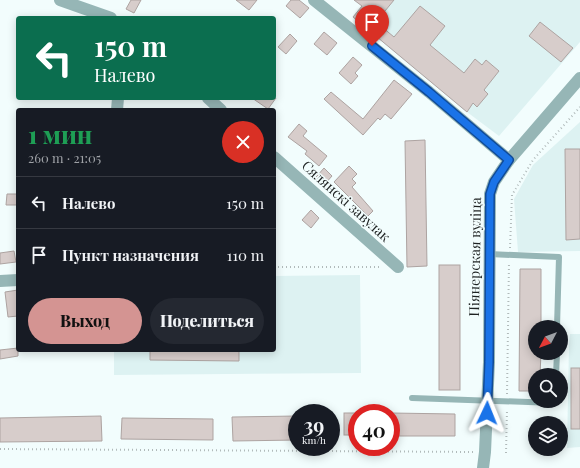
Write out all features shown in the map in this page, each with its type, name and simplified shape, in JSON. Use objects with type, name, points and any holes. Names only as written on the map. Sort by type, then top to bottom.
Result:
[{"type":"street","points":[[60,0],[105,16]]},
{"type":"street","points":[[314,0],[429,92],[509,160]]},
{"type":"street","name":"Піянерская вуліца","points":[[483,468],[488,400],[490,194],[494,182],[509,160],[580,78]]},
{"type":"street","points":[[210,100],[219,108]]},
{"type":"street","name":"Сялянскі завулак","points":[[276,159],[398,267]]},
{"type":"street","points":[[0,281],[16,280]]},
{"type":"lane","points":[[489,254],[559,257],[558,320]]},
{"type":"lane","points":[[412,398],[528,402]]},
{"type":"path","points":[[506,453],[509,254],[512,195],[533,160],[580,107]]},
{"type":"path","points":[[276,267],[398,267]]},
{"type":"path","points":[[0,449],[478,452]]},
{"type":"shaded area","points":[[367,0],[580,0],[580,42],[499,136],[467,112],[353,17]]},
{"type":"shaded area","points":[[580,122],[580,251],[518,252],[514,199],[533,165]]},
{"type":"shaded area","points":[[360,275],[361,373],[114,375],[114,352],[276,352],[276,276]]},
{"type":"shaded area","points":[[570,334],[580,334],[580,447],[568,448],[568,416]]},
{"type":"building","points":[[131,0],[141,0],[134,13],[126,9]]},
{"type":"building","points":[[236,0],[257,0],[249,10]]},
{"type":"building","points":[[291,0],[299,0],[309,8],[300,18],[286,6]]},
{"type":"building","points":[[354,0],[394,0],[376,22],[394,37],[420,6],[445,26],[430,45],[464,73],[475,59],[482,65],[486,60],[499,71],[484,90],[488,94],[477,107],[473,103],[467,112],[353,17],[362,6]]},
{"type":"building","points":[[540,22],[573,48],[561,62],[529,36]]},
{"type":"building","points":[[324,32],[337,43],[327,55],[314,44]]},
{"type":"building","points":[[290,34],[297,41],[286,54],[278,47]]},
{"type":"building","points":[[353,57],[362,65],[355,73],[358,76],[351,84],[339,73]]},
{"type":"building","points":[[394,80],[412,94],[391,119],[385,114],[380,120],[378,118],[363,135],[324,99],[331,92],[363,119]]},
{"type":"building","points":[[255,100],[275,100],[269,108]]},
{"type":"building","points":[[299,124],[307,131],[303,136],[327,156],[319,166],[305,154],[307,151],[288,137]]},
{"type":"building","points":[[425,140],[427,266],[407,267],[405,141]]},
{"type":"building","points":[[565,149],[580,149],[580,239],[566,240]]},
{"type":"building","points":[[349,166],[357,174],[352,179],[356,183],[352,187],[373,211],[368,216],[334,182]]},
{"type":"building","points":[[324,168],[332,176],[324,185],[316,177]]},
{"type":"building","points":[[7,194],[16,194],[16,205],[6,205]]},
{"type":"building","points":[[311,210],[319,218],[311,228],[302,220]]},
{"type":"building","points":[[14,251],[16,262],[0,264],[0,253]]},
{"type":"building","points":[[439,265],[460,265],[460,390],[439,390]]},
{"type":"building","points":[[520,269],[541,269],[541,320],[528,320],[528,360],[541,360],[540,368],[528,368],[528,391],[519,391]]},
{"type":"building","points":[[16,290],[16,316],[8,317],[5,292]]},
{"type":"building","points":[[16,348],[18,356],[0,359],[0,350]]},
{"type":"building","points":[[150,352],[239,352],[239,361],[150,360]]},
{"type":"building","points":[[571,368],[580,368],[580,429],[571,429]]},
{"type":"building","points":[[344,413],[348,413],[348,435],[344,435]]},
{"type":"building","points":[[400,413],[455,414],[455,436],[400,436]]},
{"type":"building","points":[[101,416],[102,441],[0,442],[0,418]]},
{"type":"building","points":[[288,416],[288,440],[233,441],[232,417]]},
{"type":"building","points":[[122,418],[213,419],[213,440],[121,439]]},
{"type":"route","points":[[372,46],[509,160],[494,182],[490,194],[489,362],[487,413]]}]
